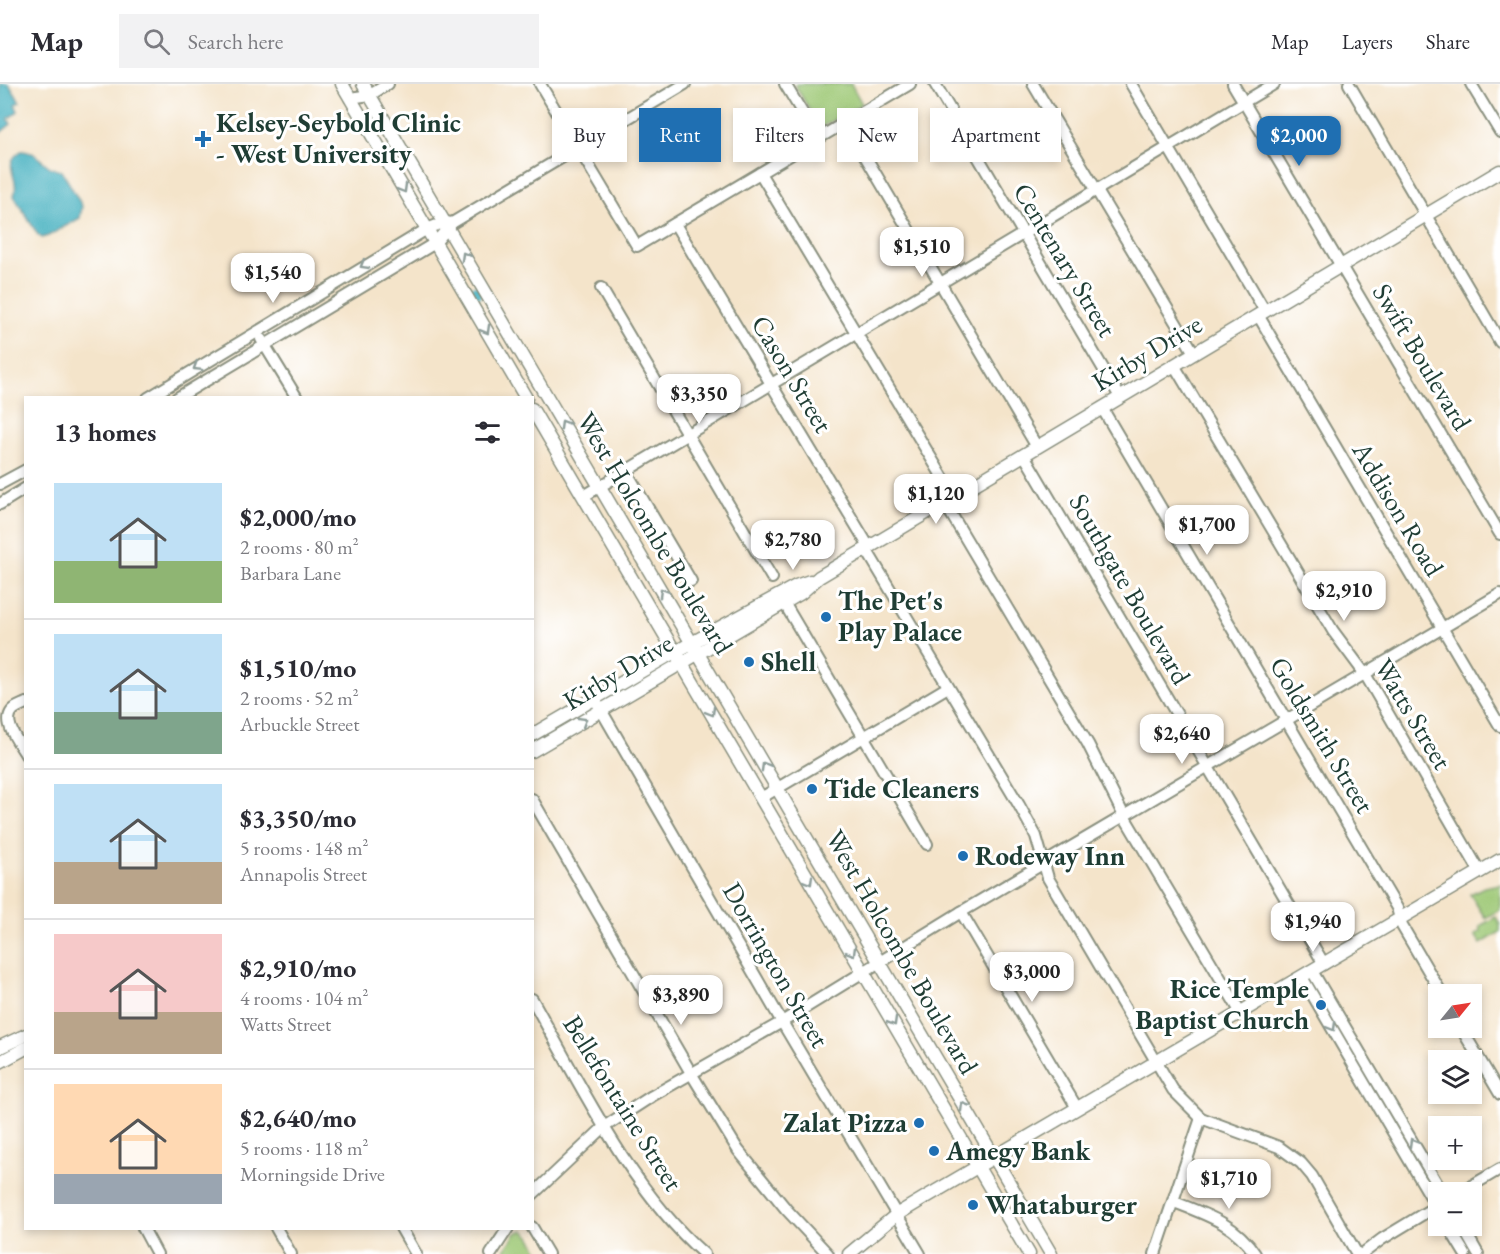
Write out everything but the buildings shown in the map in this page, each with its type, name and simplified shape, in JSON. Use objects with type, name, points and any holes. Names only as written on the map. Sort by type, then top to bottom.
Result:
[{"type":"main road","points":[[342,84],[525,396]]},
{"type":"main road","name":"West Holcombe Boulevard","points":[[367,89],[449,225],[600,487],[1050,1252]]},
{"type":"main road","name":"Kirby Drive","points":[[534,734],[598,704],[782,599],[1500,171]]},
{"type":"main road","name":"West Holcombe Boulevard","points":[[534,412],[1029,1254]]},
{"type":"main road","name":"Kirby Drive","points":[[534,750],[598,704]]},
{"type":"main road","points":[[849,1254],[896,1215],[1500,860]]},
{"type":"main road","points":[[0,1047],[24,1036]]},
{"type":"main road","points":[[0,1062],[24,1049]]},
{"type":"main road","points":[[1021,1240],[1030,1237],[1041,1250],[1050,1252]]},
{"type":"street","points":[[350,98],[367,89],[388,84]]},
{"type":"street","points":[[540,84],[554,108]]},
{"type":"street","points":[[627,118],[685,84]]},
{"type":"street","points":[[785,84],[799,108]]},
{"type":"street","points":[[869,108],[910,84]]},
{"type":"street","name":"Centenary Street","points":[[935,84],[1120,397]]},
{"type":"street","points":[[1033,84],[1194,353]]},
{"type":"street","name":"Addison Road","points":[[1131,84],[1500,726]]},
{"type":"street","name":"Swift Boulevard","points":[[1233,84],[1500,534]]},
{"type":"street","points":[[584,496],[1274,84]]},
{"type":"street","points":[[1349,84],[1500,342]]},
{"type":"street","points":[[1472,84],[1500,132]]},
{"type":"street","points":[[151,396],[427,229],[449,225],[553,162]]},
{"type":"street","points":[[587,162],[637,246],[779,162]]},
{"type":"street","points":[[869,162],[1037,447]]},
{"type":"street","points":[[760,173],[856,334],[1088,744],[1124,816],[1241,1013]]},
{"type":"street","name":"Cason Street","points":[[675,224],[772,384],[1029,823],[1036,836],[1048,878],[1156,1062],[1180,1098],[1201,1118]]},
{"type":"street","points":[[180,396],[435,243],[449,225]]},
{"type":"street","points":[[327,288],[335,303]]},
{"type":"street","points":[[601,288],[772,578]]},
{"type":"street","points":[[256,331],[296,396]]},
{"type":"street","name":"Watts Street","points":[[1174,365],[1333,631],[1365,674],[1479,872]]},
{"type":"street","name":"Goldsmith Street","points":[[1102,408],[1397,908],[1402,926],[1436,984]]},
{"type":"street","name":"Southgate Boulevard","points":[[1024,455],[1324,964]]},
{"type":"street","points":[[0,484],[24,471]]},
{"type":"street","points":[[626,471],[690,581]]},
{"type":"street","points":[[0,504],[24,489]]},
{"type":"street","points":[[534,1193],[604,1127],[652,1096],[782,1022],[962,912],[1500,594]]},
{"type":"street","points":[[782,599],[927,844]]},
{"type":"street","points":[[761,798],[948,687]]},
{"type":"street","points":[[24,704],[13,710],[9,719],[10,727],[24,752]]},
{"type":"street","name":"Dorrington Street","points":[[598,704],[782,1022],[920,1254]]},
{"type":"street","points":[[534,802],[738,1150],[786,1209],[828,1254]]},
{"type":"street","points":[[962,912],[1077,1108]]},
{"type":"street","points":[[1307,974],[1436,1182]]},
{"type":"street","points":[[1307,974],[1428,1189]]},
{"type":"street","name":"Bellefontaine Street","points":[[534,1003],[604,1127],[649,1194],[704,1254]]},
{"type":"street","points":[[1467,1038],[1500,1094]]},
{"type":"street","points":[[1155,1254],[1201,1118],[1279,1147],[1301,1163],[1312,1176],[1360,1254],[1428,1213]]},
{"type":"street","points":[[1478,1182],[1500,1169]]},
{"type":"street","points":[[1174,1202],[1217,1219],[1236,1231],[1256,1254]]},
{"type":"street","points":[[143,1230],[157,1254]]},
{"type":"street","points":[[277,1230],[291,1254]]},
{"type":"street","points":[[402,1230],[416,1254]]},
{"type":"street","points":[[491,1254],[507,1230]]},
{"type":"street","points":[[534,1230],[548,1254]]},
{"type":"street","points":[[1454,1236],[1465,1254]]},
{"type":"street","points":[[1468,1236],[1478,1254]]},
{"type":"green space","points":[[851,84],[862,104],[855,108],[837,108],[837,118],[825,125],[825,108],[808,108],[795,85]]},
{"type":"green space","points":[[1500,884],[1500,910],[1485,918],[1470,894],[1484,887]]},
{"type":"green space","points":[[1496,917],[1500,924],[1500,932],[1481,944],[1475,935],[1481,931],[1480,926]]},
{"type":"green space","points":[[523,1230],[530,1236],[541,1254],[502,1254],[516,1233]]},
{"type":"water","points":[[0,84],[9,84],[20,102],[15,104],[18,111],[8,119],[11,124],[0,133]]},
{"type":"water","points":[[21,151],[33,153],[50,167],[62,171],[82,206],[80,218],[42,238],[14,196],[15,183],[11,166],[15,156]]},
{"type":"place","name":"Kelsey-Seybold Clinic - West University","points":[[203,139]]},
{"type":"place","name":"The Pet's Play Palace","points":[[826,617]]},
{"type":"place","name":"Shell","points":[[749,662]]},
{"type":"place","name":"Tide Cleaners","points":[[812,789]]},
{"type":"place","name":"Rodeway Inn","points":[[963,856]]},
{"type":"place","name":"Rice Temple Baptist Church","points":[[1321,1005]]},
{"type":"place","name":"Zalat Pizza","points":[[919,1123]]},
{"type":"place","name":"Amegy Bank","points":[[934,1151]]},
{"type":"place","name":"Whataburger","points":[[973,1205]]}]
